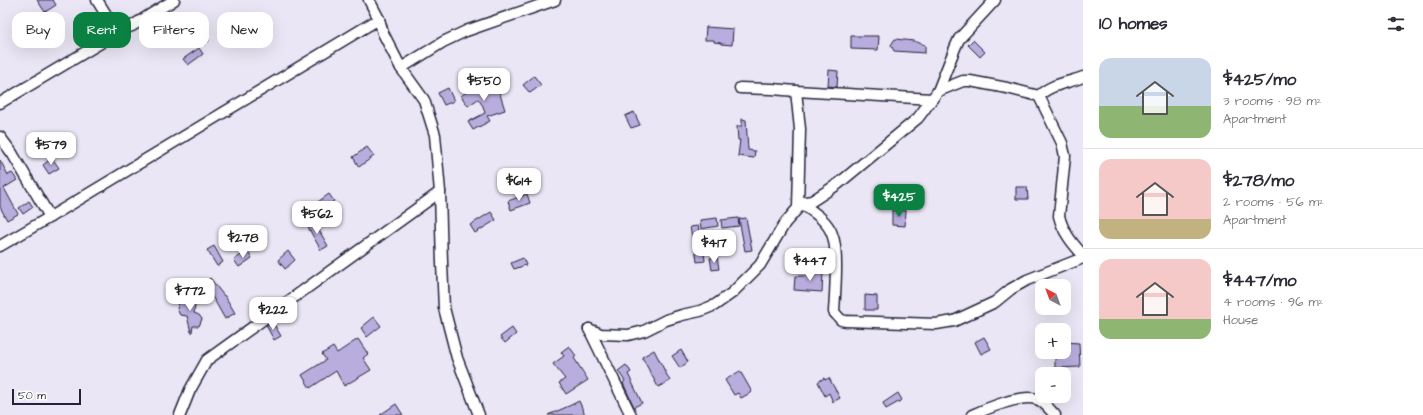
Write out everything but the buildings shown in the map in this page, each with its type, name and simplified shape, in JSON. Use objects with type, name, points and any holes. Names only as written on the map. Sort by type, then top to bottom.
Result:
[{"type":"street","points":[[97,0],[104,12]]},
{"type":"street","points":[[131,26],[174,0]]},
{"type":"street","points":[[369,0],[379,19],[383,33],[401,68],[424,100],[435,135],[440,192],[441,256],[444,308],[457,358],[479,415]]},
{"type":"street","points":[[401,68],[443,42],[466,30],[555,0]]},
{"type":"street","points":[[800,203],[812,201],[838,184],[918,118],[938,91],[954,48],[959,39],[995,0]]},
{"type":"street","points":[[0,246],[50,218],[379,19]]},
{"type":"street","points":[[0,103],[92,48]]},
{"type":"street","points":[[1039,96],[1043,92],[1053,87],[1083,77]]},
{"type":"street","points":[[938,91],[963,81],[970,81],[1039,96],[1064,150],[1065,156],[1059,216],[1061,224],[1067,236],[1083,255]]},
{"type":"street","points":[[740,88],[932,99]]},
{"type":"street","points":[[631,415],[589,329],[601,334],[628,335],[644,331],[682,314],[700,311],[715,305],[732,293],[760,265],[785,223],[798,208],[800,203],[800,130],[796,91]]},
{"type":"street","points":[[0,137],[12,153],[50,218]]},
{"type":"street","points":[[180,415],[190,390],[207,360],[440,192]]},
{"type":"street","points":[[800,203],[819,217],[832,234],[836,250],[834,312],[841,320],[846,321],[936,324],[954,321],[995,302],[1011,289],[1027,280],[1083,258]]},
{"type":"street","points":[[972,415],[991,406],[1029,397],[1044,402],[1055,415]]}]
